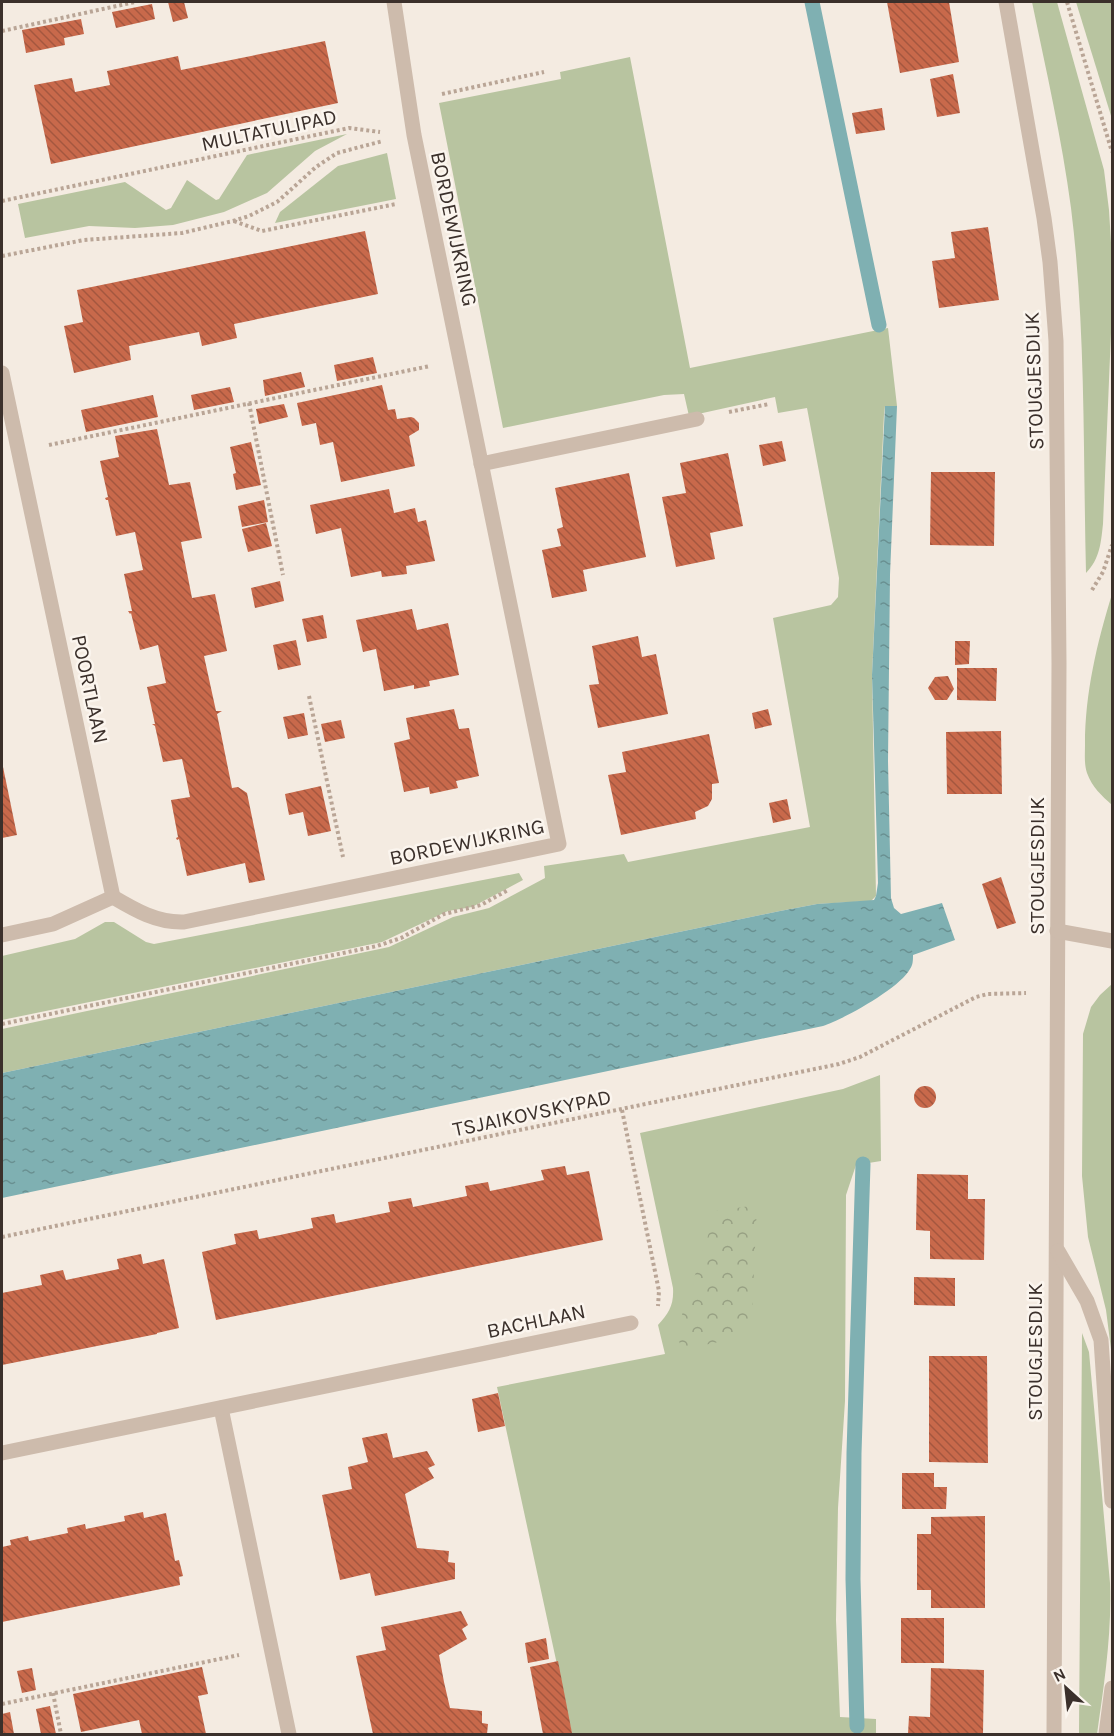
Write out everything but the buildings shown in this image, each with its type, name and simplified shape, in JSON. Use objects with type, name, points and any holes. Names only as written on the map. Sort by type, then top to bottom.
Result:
[{"type":"street","name":"BORDEWIJKRING","points":[[113,897],[155,918],[184,922],[559,844],[426,198],[394,2]]},
{"type":"street","name":"STOUGJESDIJK","points":[[1006,2],[1044,218],[1056,340],[1059,634],[1054,1734]]},
{"type":"street","name":"POORTLAAN","points":[[2,374],[113,897]]},
{"type":"street","points":[[481,464],[697,419]]},
{"type":"street","points":[[2,935],[53,924],[113,897]]},
{"type":"street","points":[[1058,931],[1113,941]]},
{"type":"street","points":[[1057,1249],[1087,1300],[1101,1340],[1113,1501]]},
{"type":"street","name":"BACHLAAN","points":[[2,1453],[631,1323]]},
{"type":"street","points":[[221,1408],[289,1734]]},
{"type":"street","points":[[1106,1734],[1113,1688]]},
{"type":"path","points":[[2,31],[135,2]]},
{"type":"path","points":[[1067,2],[1113,152]]},
{"type":"path","points":[[409,101],[544,72]]},
{"type":"path","name":"MULTATULIPAD","points":[[2,201],[349,128],[414,135]]},
{"type":"path","name":"MULTATULIPAD","points":[[2,256],[84,240],[182,233],[233,221],[277,202],[316,167],[337,153],[414,135]]},
{"type":"path","points":[[233,221],[262,231],[426,198]]},
{"type":"path","points":[[18,451],[460,360]]},
{"type":"path","points":[[249,403],[283,574]]},
{"type":"path","points":[[697,419],[770,404]]},
{"type":"path","points":[[309,696],[350,887]]},
{"type":"path","points":[[2,1024],[390,942],[444,915],[481,906],[534,878],[529,851]]},
{"type":"path","name":"TSJAIKOVSKYPAD","points":[[2,1238],[839,1064],[860,1057],[982,995],[1057,994]]},
{"type":"path","points":[[622,1110],[660,1296],[658,1306],[649,1318],[631,1323]]},
{"type":"path","points":[[2,1704],[271,1648]]},
{"type":"path","points":[[53,1693],[61,1734]]},
{"type":"green space","points":[[1032,2],[1057,2],[1104,170],[1109,210],[1112,309],[1103,524],[1097,556],[1086,573],[1082,344],[1076,253],[1063,156]]},
{"type":"green space","points":[[1076,2],[1112,2],[1112,119]]},
{"type":"green space","points":[[630,57],[690,368],[888,328],[897,406],[885,406],[884,414],[872,675],[876,896],[871,901],[817,904],[780,911],[2,1073],[2,1029],[389,947],[453,917],[489,908],[545,878],[544,866],[624,854],[628,862],[810,827],[773,618],[831,605],[838,597],[839,578],[807,408],[778,413],[775,397],[689,416],[684,394],[664,395],[503,428],[439,103],[561,79],[560,72]]},
{"type":"green space","points":[[347,134],[315,151],[267,193],[224,212],[173,225],[135,228],[89,226],[25,238],[18,204],[125,182],[166,210],[171,208],[187,180],[216,200],[219,199],[247,155]]},
{"type":"green space","points":[[387,153],[396,199],[275,223],[280,212],[338,166]]},
{"type":"green space","points":[[1112,594],[1112,805],[1101,795],[1089,778],[1085,755],[1090,687],[1101,631]]},
{"type":"green space","points":[[519,873],[523,880],[472,907],[448,911],[382,942],[2,1020],[2,956],[75,939],[105,922],[114,922],[146,942],[154,944]]},
{"type":"green space","points":[[1112,984],[1112,1357],[1106,1310],[1088,1237],[1082,1176],[1083,1034],[1091,1007]]},
{"type":"green space","points":[[880,1075],[881,1161],[856,1165],[846,1195],[845,1401],[838,1508],[836,1620],[840,1717],[876,1719],[876,1734],[572,1734],[497,1387],[665,1354],[658,1325],[670,1308],[673,1288],[640,1133],[843,1089]]},
{"type":"green space","points":[[757,1205],[751,1335],[681,1350],[677,1330],[716,1211]]},
{"type":"green space","points":[[1082,1333],[1089,1352],[1110,1583],[1109,1640],[1097,1734],[1079,1734]]},
{"type":"water","points":[[885,406],[897,406],[890,575],[888,761],[891,898],[894,908],[901,914],[942,903],[955,940],[913,955],[911,967],[904,977],[884,994],[823,1026],[2,1198],[2,1073],[780,911],[817,904],[874,900],[878,883],[872,675]]},
{"type":"waterway","points":[[812,2],[879,325]]},
{"type":"waterway","points":[[857,1726],[853,1579],[854,1453],[863,1164]]}]
